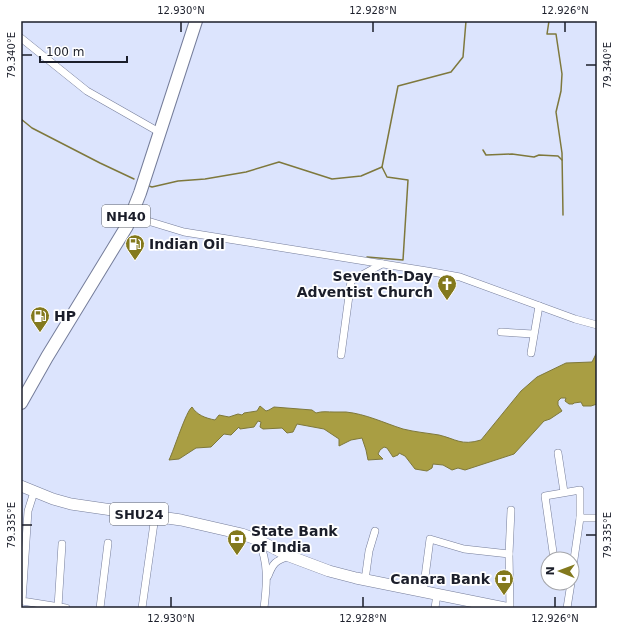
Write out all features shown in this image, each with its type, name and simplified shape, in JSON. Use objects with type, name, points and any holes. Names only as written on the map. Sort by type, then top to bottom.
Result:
[{"type":"highway","name":"NH40","points":[[21,403],[46,357],[127,226],[192,21]]},
{"type":"highway","name":"NH40","points":[[157,131],[196,21]]},
{"type":"highway","name":"NH40","points":[[21,394],[129,216]]},
{"type":"main road","name":"SHU24","points":[[21,486],[70,504],[181,520],[227,530],[258,540],[288,556],[329,571],[423,592],[505,608]]},
{"type":"street","points":[[21,38],[87,91],[157,131]]},
{"type":"street","points":[[129,216],[184,232],[460,277],[539,306],[597,325]]},
{"type":"street","points":[[341,355],[351,281],[382,264]]},
{"type":"street","points":[[530,353],[539,306]]},
{"type":"street","points":[[501,332],[533,334]]},
{"type":"street","points":[[558,453],[564,492]]},
{"type":"street","points":[[553,551],[545,496],[580,490],[580,518],[575,551]]},
{"type":"street","points":[[34,492],[28,511],[21,602],[66,608]]},
{"type":"street","points":[[510,608],[509,554],[511,510]]},
{"type":"street","points":[[142,608],[155,516]]},
{"type":"street","points":[[580,518],[597,518]]},
{"type":"street","points":[[366,580],[370,550],[375,531]]},
{"type":"street","points":[[423,592],[430,539],[464,549],[509,554]]},
{"type":"street","points":[[258,540],[264,555],[267,578],[264,608]]},
{"type":"street","points":[[100,608],[108,543]]},
{"type":"street","points":[[58,607],[62,544]]},
{"type":"street","points":[[267,578],[276,561],[288,556]]},
{"type":"street","points":[[567,608],[570,591]]},
{"type":"street","points":[[435,608],[437,594]]},
{"type":"shaded area","points":[[597,352],[597,404],[583,406],[581,402],[569,404],[565,401],[566,398],[561,398],[558,401],[558,405],[562,411],[544,421],[514,454],[465,470],[458,468],[452,470],[443,465],[433,464],[432,468],[427,471],[415,469],[405,456],[399,453],[393,457],[387,448],[384,447],[378,454],[383,459],[368,460],[362,438],[351,440],[339,446],[339,439],[324,429],[297,424],[293,432],[287,433],[282,428],[263,429],[260,427],[261,422],[258,421],[254,427],[240,429],[239,427],[231,435],[224,434],[211,447],[196,448],[179,459],[169,460],[189,410],[192,407],[202,416],[215,420],[219,415],[229,417],[257,411],[260,406],[266,411],[274,407],[312,410],[316,413],[346,412],[368,417],[403,429],[439,435],[463,442],[474,442],[481,440],[521,391],[537,377],[566,363],[592,362]]},
{"type":"waterway","points":[[149,186],[152,187],[178,181],[205,179],[246,172],[279,162],[332,179],[361,176],[382,167],[398,86],[451,72],[463,57],[466,21]]},
{"type":"waterway","points":[[549,21],[547,34],[556,34],[562,74],[561,91],[556,112],[562,153],[563,215]]},
{"type":"waterway","points":[[21,119],[32,128],[134,179]]},
{"type":"waterway","points":[[483,150],[486,155],[512,154],[534,157],[539,155],[558,156],[562,160]]},
{"type":"waterway","points":[[367,257],[403,260],[408,180],[387,177],[382,167]]},
{"type":"place","name":"Indian Oil","points":[[135,261]]},
{"type":"place","name":"Seventh-Day Adventist Church","points":[[447,301]]},
{"type":"place","name":"HP","points":[[40,333]]},
{"type":"place","name":"State Bank of India","points":[[237,556]]},
{"type":"place","name":"Canara Bank","points":[[504,596]]}]
